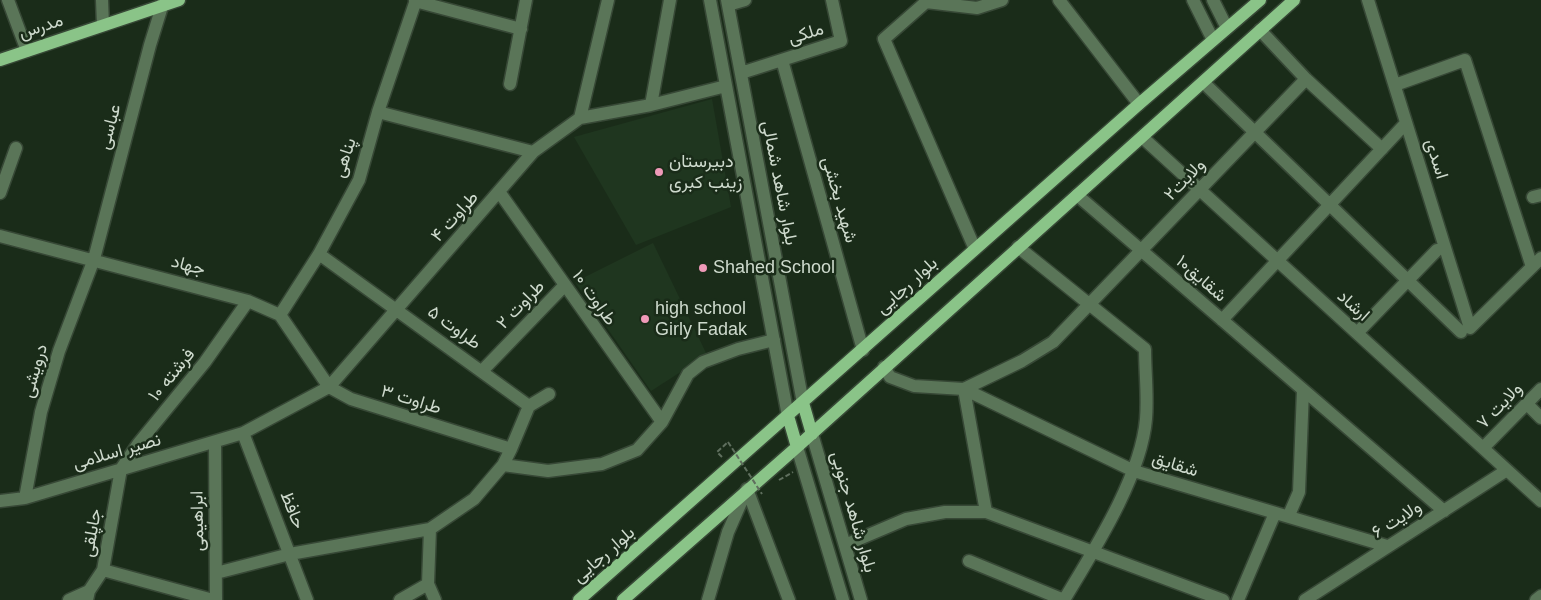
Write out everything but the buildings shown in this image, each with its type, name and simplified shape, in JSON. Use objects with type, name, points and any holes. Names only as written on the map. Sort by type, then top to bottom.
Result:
[{"type":"main road","name":"مدرس","points":[[0,60],[163,3],[179,0]]},
{"type":"main road","name":"بلوار رجایی","points":[[579,600],[1138,104],[1260,0]]},
{"type":"main road","points":[[623,600],[747,489],[812,434],[884,367],[1204,83],[1294,0]]},
{"type":"main road","points":[[803,403],[812,434]]},
{"type":"main road","points":[[788,416],[797,447]]},
{"type":"street","points":[[8,0],[27,51]]},
{"type":"street","points":[[102,0],[103,25]]},
{"type":"street","points":[[510,84],[526,0]]},
{"type":"street","points":[[580,118],[608,0]]},
{"type":"street","points":[[650,105],[670,0]]},
{"type":"street","name":"بلوار شاهد شمالی","points":[[710,0],[788,416]]},
{"type":"street","points":[[728,2],[745,0]]},
{"type":"street","name":"ملکی","points":[[741,73],[841,41],[832,0]]},
{"type":"street","points":[[975,249],[884,39],[926,1],[977,8],[1002,0]]},
{"type":"street","points":[[1059,0],[1138,104]]},
{"type":"street","points":[[1193,0],[1213,40]]},
{"type":"street","points":[[1213,0],[1228,28]]},
{"type":"street","name":"اسدی","points":[[1368,0],[1395,85],[1465,330]]},
{"type":"street","points":[[415,1],[521,29]]},
{"type":"street","name":"پناهی","points":[[280,316],[318,254],[359,180],[378,112],[415,1]]},
{"type":"street","name":"بلوار شاهد شمالی","points":[[728,2],[803,403]]},
{"type":"street","name":"عباسی","points":[[94,259],[150,45],[163,3]]},
{"type":"street","points":[[1260,30],[1306,79],[1382,149]]},
{"type":"street","name":"شهید بخشی","points":[[782,60],[863,350]]},
{"type":"street","points":[[1204,83],[1408,281],[1465,330],[1537,262],[1465,60],[1395,85]]},
{"type":"street","name":"ولایت۲","points":[[964,389],[1022,361],[1053,342],[1306,79]]},
{"type":"street","name":"طراوت ۴","points":[[243,433],[329,387],[396,308],[500,193],[533,152],[580,118],[650,105],[726,86]]},
{"type":"street","points":[[378,112],[533,152]]},
{"type":"street","points":[[1222,320],[1406,123]]},
{"type":"street","name":"ارشاد","points":[[1142,137],[1541,501]]},
{"type":"street","points":[[0,193],[16,148]]},
{"type":"street","name":"طراوت ۱۰","points":[[500,193],[662,422]]},
{"type":"street","name":"شقایق۱۰","points":[[1077,195],[1444,511]]},
{"type":"street","name":"جهاد","points":[[0,236],[94,259],[248,301],[280,316]]},
{"type":"street","points":[[969,561],[1064,600],[1093,553],[1134,471],[1146,420],[1145,349],[1018,247]]},
{"type":"street","points":[[1358,333],[1438,250]]},
{"type":"street","name":"طراوت ۵","points":[[318,254],[396,308],[529,406]]},
{"type":"street","name":"درویشی","points":[[25,498],[42,412],[56,360],[94,259]]},
{"type":"street","name":"طراوت ۲","points":[[482,371],[564,286]]},
{"type":"street","name":"فرشته ۱۰","points":[[121,469],[138,444],[205,362],[248,301]]},
{"type":"street","points":[[280,316],[329,387]]},
{"type":"street","points":[[502,465],[548,471],[602,464],[637,450],[662,422],[688,374],[702,362],[738,349],[774,340]]},
{"type":"street","points":[[884,367],[890,377],[914,386],[964,389],[986,512]]},
{"type":"street","name":"طراوت ۳","points":[[329,387],[351,399],[511,449]]},
{"type":"street","name":"شقایق","points":[[964,389],[1134,471],[1388,546]]},
{"type":"street","name":"ولایت ۷","points":[[1483,448],[1541,389]]},
{"type":"street","points":[[1288,515],[1299,492],[1303,390]]},
{"type":"street","points":[[216,573],[290,554],[430,528],[474,499],[502,465],[511,449],[529,406],[549,394]]},
{"type":"street","points":[[1526,404],[1541,418]]},
{"type":"street","name":"نصیر اسلامی","points":[[0,501],[25,498],[243,433]]},
{"type":"street","name":"حافظ","points":[[243,433],[307,600]]},
{"type":"street","name":"بلوار شاهد جنوبی","points":[[812,434],[861,600]]},
{"type":"street","name":"ابراهیمی","points":[[215,442],[215,600]]},
{"type":"street","name":"بلوار شاهد جنوبی","points":[[797,447],[843,600]]},
{"type":"street","name":"جاپلقی","points":[[88,595],[103,570],[121,469]]},
{"type":"street","name":"ولایت ۶","points":[[1305,600],[1507,470]]},
{"type":"street","points":[[708,600],[728,532],[747,489]]},
{"type":"street","points":[[747,489],[789,600]]},
{"type":"street","points":[[845,545],[906,519],[945,512],[986,512],[1223,600]]},
{"type":"street","points":[[1238,600],[1275,513]]},
{"type":"street","points":[[430,528],[428,584],[435,600]]},
{"type":"street","points":[[103,570],[215,600]]},
{"type":"street","points":[[400,600],[428,584]]},
{"type":"street","points":[[69,600],[88,595]]},
{"type":"street","points":[[1536,600],[1541,596]]},
{"type":"path","points":[[717,452],[728,442],[762,494]]},
{"type":"path","points":[[777,481],[803,466]]},
{"type":"shaded area","name":"دبیرستان زینب کبری","points":[[712,99],[731,207],[636,245],[574,137]]},
{"type":"shaded area","name":"high school Girly Fadak","points":[[653,243],[707,355],[651,391],[575,282]]},
{"type":"place","name":"دبیرستان زینب کبری","points":[[659,172]]},
{"type":"place","name":"Shahed School","points":[[703,268]]},
{"type":"place","name":"high school Girly Fadak","points":[[645,319]]}]
